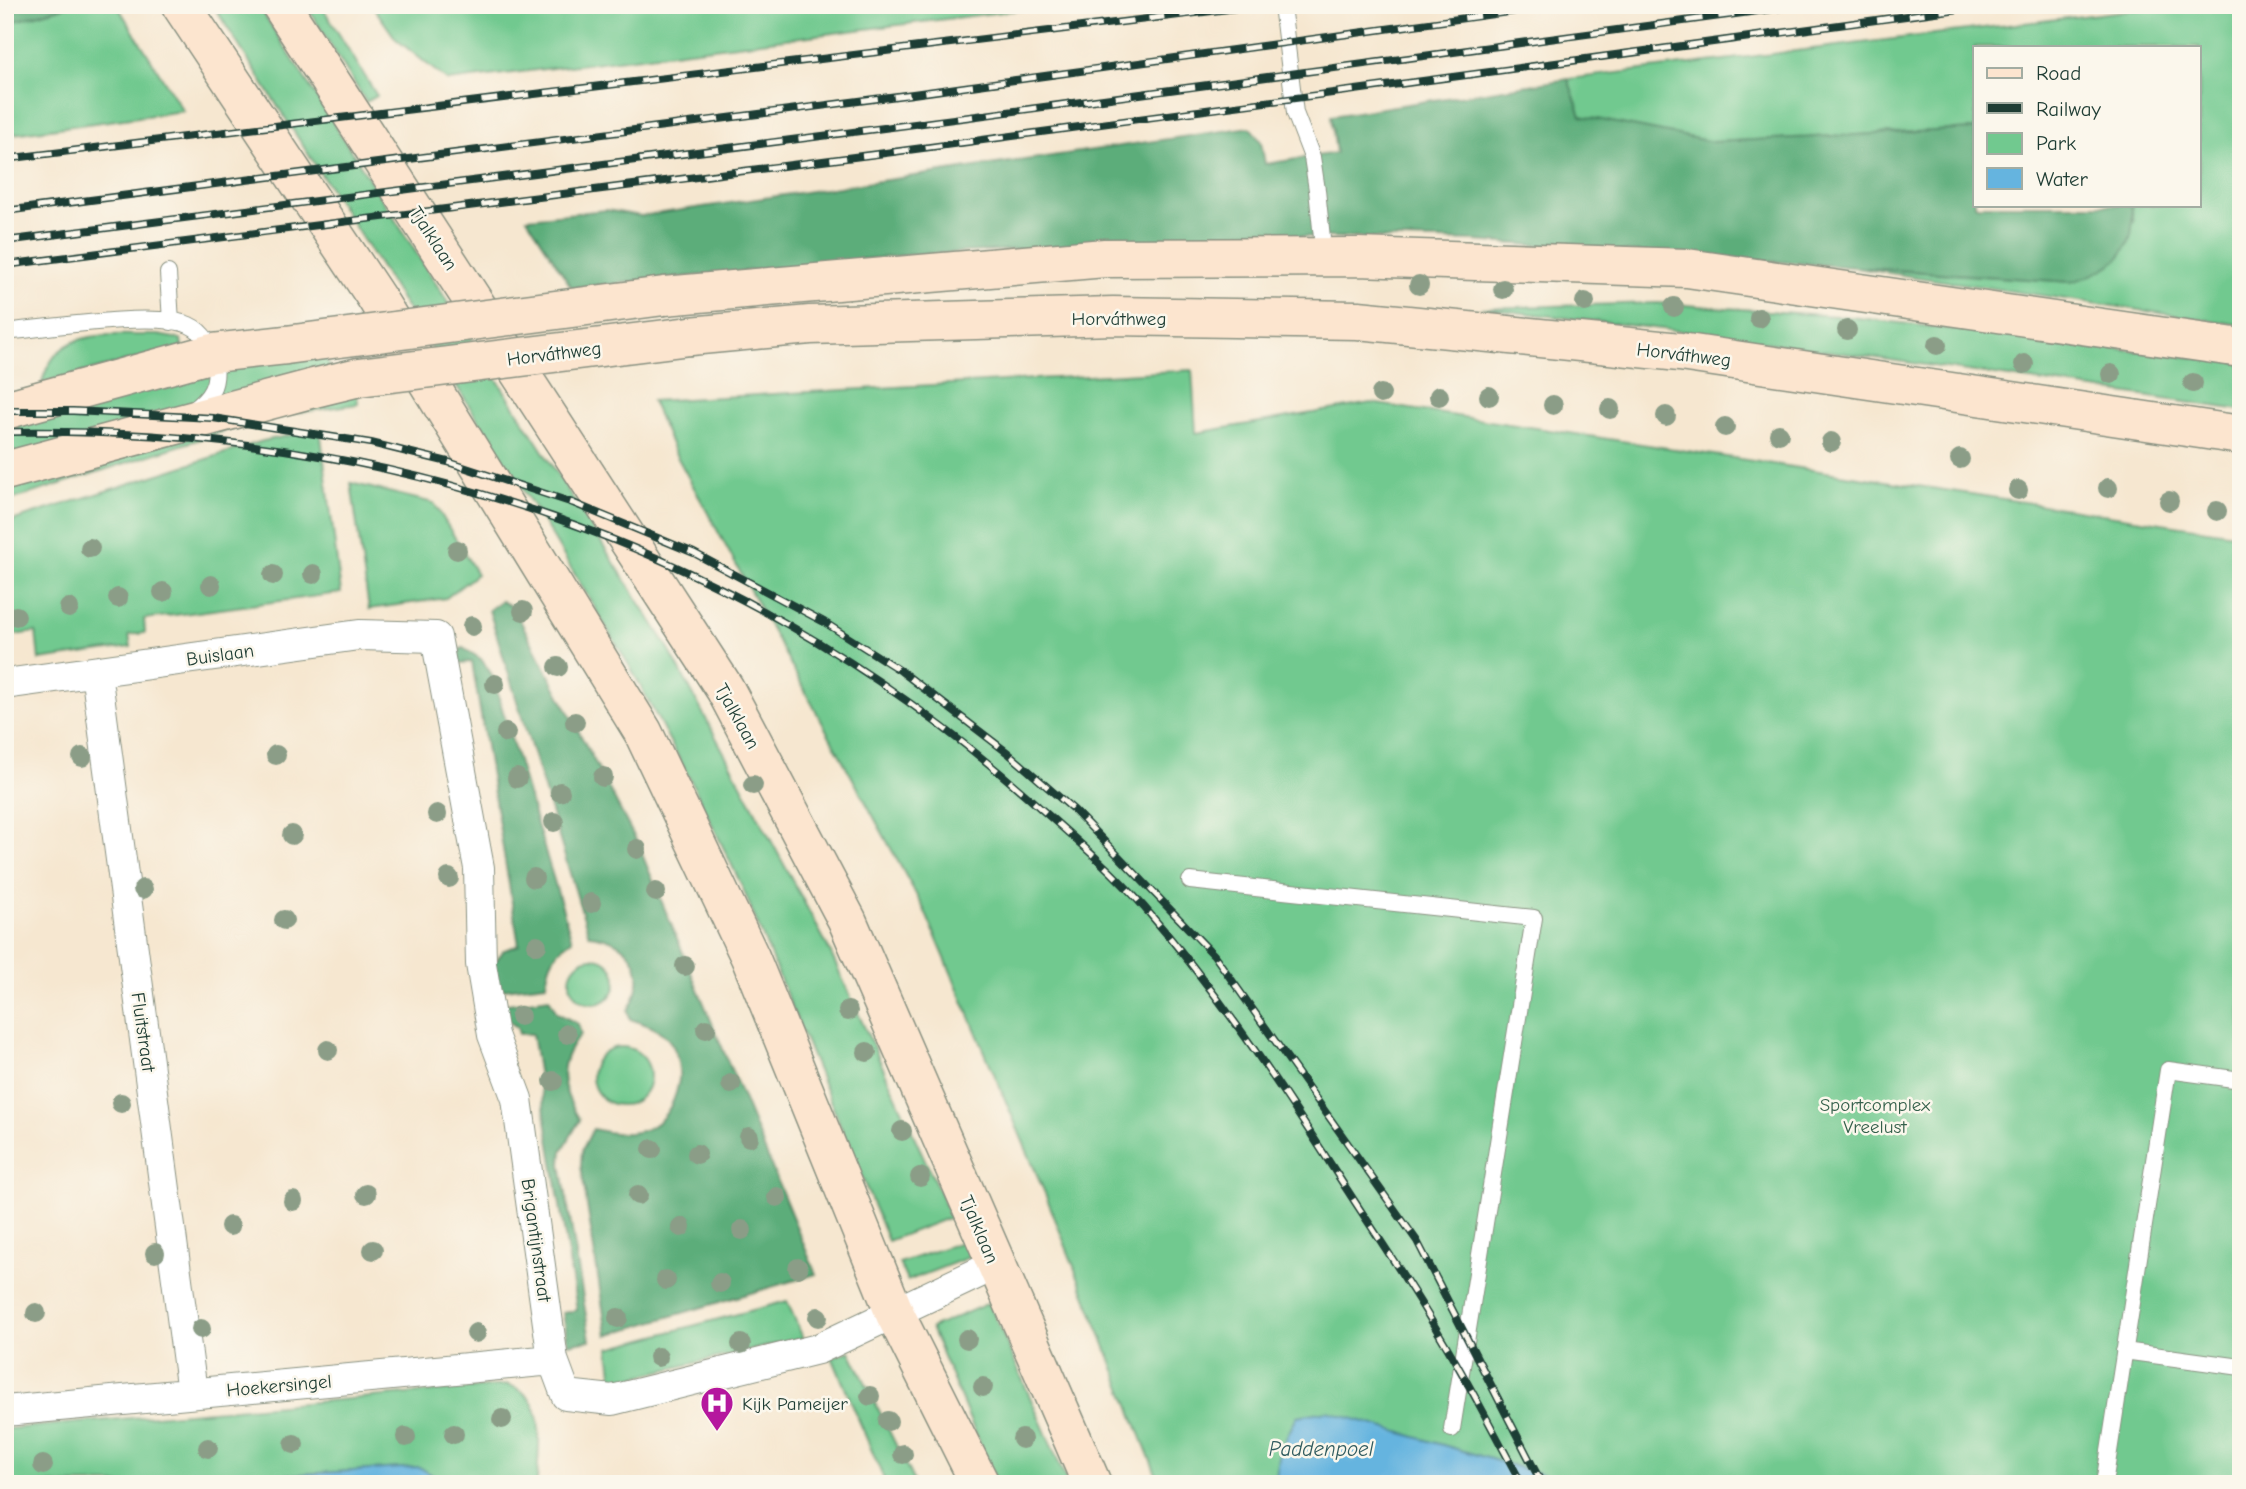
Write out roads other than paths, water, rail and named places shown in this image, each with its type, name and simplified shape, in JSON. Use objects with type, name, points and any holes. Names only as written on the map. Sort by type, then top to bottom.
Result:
[{"type":"main road","points":[[181,5],[377,299],[643,732],[750,957],[895,1314],[980,1484]]},
{"type":"main road","name":"Tjalklaan","points":[[281,5],[725,689],[847,920],[1091,1484]]},
{"type":"main road","points":[[5,410],[213,353],[664,296],[1105,258],[1324,257],[1687,268],[2241,348]]},
{"type":"main road","name":"Horváthweg","points":[[5,471],[359,377],[690,336],[810,326],[1114,316],[1359,320],[1680,352],[2241,435]]},
{"type":"street","name":"Buislaan","points":[[5,684],[359,635],[436,637]]},
{"type":"street","name":"Brigantijnstraat","points":[[436,637],[479,868],[481,964],[494,1035],[517,1099],[553,1360],[566,1395],[612,1400],[818,1349],[995,1265]]},
{"type":"street","name":"Fluitstraat","points":[[96,672],[191,1392]]},
{"type":"street","name":"Hoekersingel","points":[[5,1411],[553,1360]]},
{"type":"lane","points":[[1282,5],[1295,113],[1312,157],[1324,257]]},
{"type":"lane","points":[[168,273],[171,322]]},
{"type":"lane","points":[[5,332],[83,324],[171,322],[190,326],[203,335],[213,353],[217,378],[212,392],[174,424]]},
{"type":"lane","points":[[1190,881],[1534,918],[1452,1429]]},
{"type":"lane","points":[[2104,1484],[2168,1070],[2241,1080]]},
{"type":"lane","points":[[2124,1351],[2241,1367]]},
{"type":"water","name":"Paddenpoel","points":[[1327,1411],[1576,1484],[1275,1484],[1280,1451],[1297,1416]]},
{"type":"water","points":[[419,1467],[447,1484],[136,1484]]},
{"type":"railway","points":[[5,159],[1261,5]]},
{"type":"railway","points":[[5,211],[913,94],[1560,5]]},
{"type":"railway","points":[[5,241],[977,116],[1803,5]]},
{"type":"railway","points":[[5,265],[893,152],[1988,5]]},
{"type":"railway","points":[[5,411],[73,411],[213,418],[371,443],[448,462],[573,503],[694,553],[824,622],[901,671],[1008,753],[1074,810],[1214,955],[1417,1241],[1542,1484]]},
{"type":"railway","points":[[5,432],[147,435],[286,450],[421,478],[553,517],[680,569],[802,633],[919,709],[1030,799],[1103,865],[1144,907],[1196,970],[1268,1069],[1415,1295],[1462,1373],[1522,1484]]},
{"type":"place","name":"Kijk Pameijer","points":[[717,1433]]},
{"type":"park label","name":"Sportcomplex Vreelust","points":[[1875,1115]]}]
